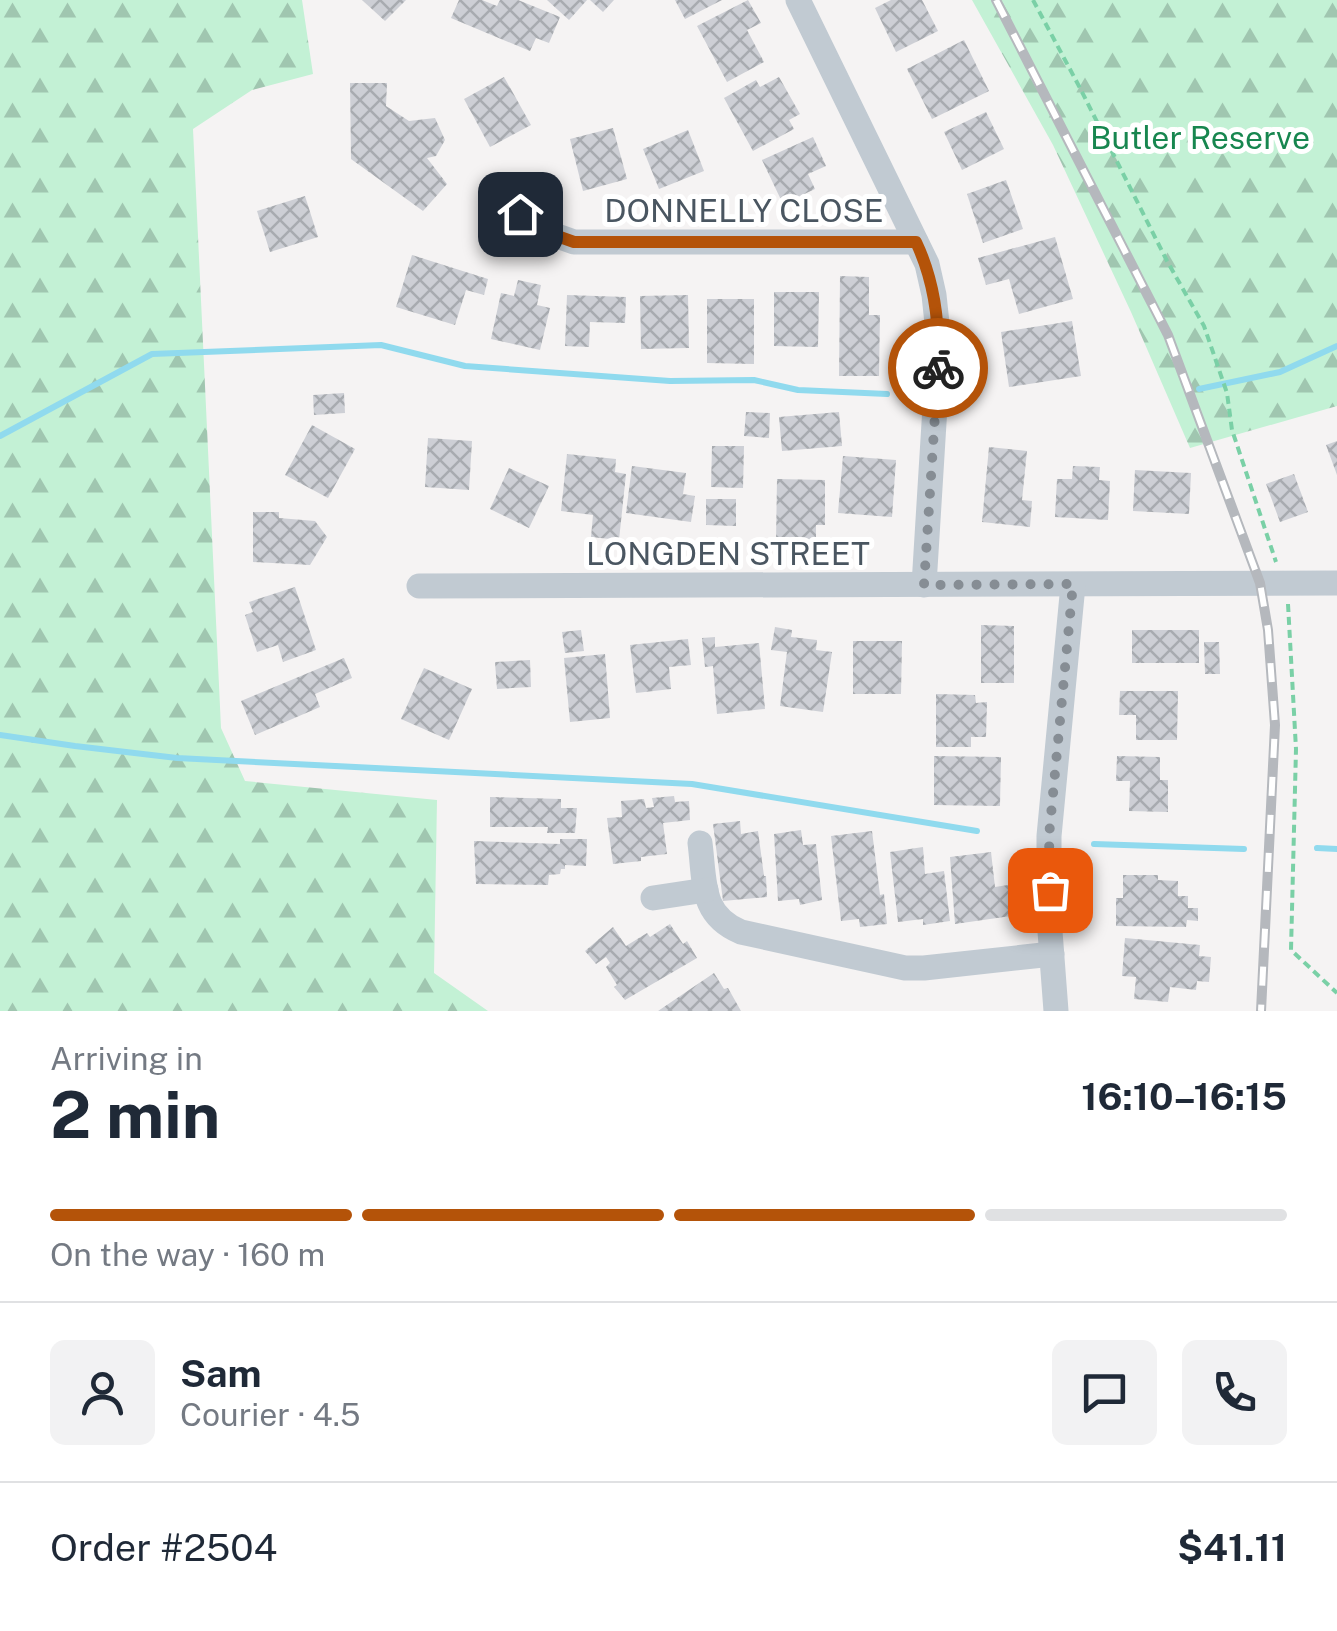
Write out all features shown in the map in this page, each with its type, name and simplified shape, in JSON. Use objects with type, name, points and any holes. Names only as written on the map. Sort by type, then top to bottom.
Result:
[{"type":"street","points":[[798,0],[916,242],[934,295],[939,342],[924,585]]},
{"type":"street","name":"DONNELLY CLOSE","points":[[520,214],[546,232],[574,242],[916,242]]},
{"type":"street","name":"LONGDEN STREET","points":[[419,586],[1337,583]]},
{"type":"street","points":[[1056,1011],[1049,836],[1073,584]]},
{"type":"street","points":[[700,843],[709,905],[717,918],[740,932],[905,968],[1052,954]]},
{"type":"street","points":[[653,898],[706,890]]},
{"type":"path","points":[[1032,0],[1204,326],[1226,392],[1232,430],[1289,610],[1296,749],[1292,950],[1337,992]]},
{"type":"green space","points":[[0,0],[302,0],[313,74],[252,90],[193,129],[221,728],[245,781],[437,800],[434,973],[488,1011],[0,1011]]},
{"type":"green space","name":"Butler Reserve","points":[[972,0],[1337,0],[1337,406],[1190,448],[1053,145]]},
{"type":"building","points":[[362,0],[406,0],[385,21]]},
{"type":"building","points":[[459,0],[482,0],[497,6],[500,0],[518,0],[560,17],[549,43],[536,38],[530,51],[451,18]]},
{"type":"building","points":[[547,0],[587,0],[569,20]]},
{"type":"building","points":[[590,0],[614,0],[603,12]]},
{"type":"building","points":[[675,0],[722,0],[685,19]]},
{"type":"building","points":[[748,0],[761,23],[747,30],[764,62],[727,82],[697,26]]},
{"type":"building","points":[[891,0],[922,0],[938,31],[896,52],[875,8]]},
{"type":"building","points":[[964,40],[989,91],[932,119],[907,69]]},
{"type":"building","points":[[504,77],[531,125],[490,147],[464,99]]},
{"type":"building","points":[[779,77],[800,114],[789,120],[794,129],[753,151],[724,98],[756,80],[760,87]]},
{"type":"building","points":[[350,83],[387,83],[386,106],[409,121],[435,118],[445,140],[436,156],[427,158],[447,184],[423,211],[351,159]]},
{"type":"building","points":[[986,112],[1004,149],[962,170],[944,132]]},
{"type":"building","points":[[613,128],[627,179],[583,191],[570,139]]},
{"type":"building","points":[[688,130],[704,171],[659,189],[643,149]]},
{"type":"building","points":[[813,137],[826,166],[808,174],[815,189],[783,204],[762,160]]},
{"type":"building","points":[[1006,180],[1023,229],[983,243],[967,194]]},
{"type":"building","points":[[305,196],[318,237],[270,252],[257,211]]},
{"type":"building","points":[[1055,237],[1073,299],[1019,314],[1009,279],[986,285],[978,258]]},
{"type":"building","points":[[412,255],[488,279],[484,295],[466,290],[455,325],[396,307]]},
{"type":"building","points":[[840,276],[869,277],[869,315],[880,315],[879,376],[839,376]]},
{"type":"building","points":[[518,280],[541,285],[537,305],[550,308],[540,350],[491,339],[501,293],[514,296]]},
{"type":"building","points":[[774,292],[819,292],[818,347],[774,346]]},
{"type":"building","points":[[567,295],[626,297],[625,323],[590,322],[589,347],[565,346]]},
{"type":"building","points":[[688,295],[689,348],[641,349],[640,296]]},
{"type":"building","points":[[707,299],[754,299],[754,364],[707,363]]},
{"type":"building","points":[[1072,321],[1081,376],[1009,387],[1001,332]]},
{"type":"building","points":[[344,393],[345,413],[314,415],[313,395]]},
{"type":"building","points":[[746,412],[770,413],[769,438],[744,436]]},
{"type":"building","points":[[839,412],[842,446],[782,451],[779,417]]},
{"type":"building","points":[[312,425],[355,449],[328,498],[285,475]]},
{"type":"building","points":[[428,438],[472,441],[469,490],[425,487]]},
{"type":"building","points":[[1337,441],[1337,475],[1326,445]]},
{"type":"building","points":[[712,446],[744,446],[743,488],[711,487]]},
{"type":"building","points":[[989,447],[1027,451],[1022,500],[1032,501],[1030,527],[982,522]]},
{"type":"building","points":[[567,454],[616,459],[615,472],[626,474],[619,540],[591,537],[593,515],[561,511]]},
{"type":"building","points":[[843,456],[896,460],[892,517],[838,513]]},
{"type":"building","points":[[632,466],[686,473],[683,494],[695,496],[691,522],[626,513]]},
{"type":"building","points":[[1073,466],[1100,467],[1099,480],[1110,481],[1108,520],[1055,517],[1057,479],[1072,479]]},
{"type":"building","points":[[509,468],[549,486],[529,528],[490,509]]},
{"type":"building","points":[[1135,470],[1191,473],[1189,514],[1133,511]]},
{"type":"building","points":[[1294,474],[1308,512],[1280,522],[1266,484]]},
{"type":"building","points":[[777,479],[825,480],[825,525],[816,525],[816,543],[776,542]]},
{"type":"building","points":[[706,499],[736,499],[736,526],[706,525]]},
{"type":"building","points":[[253,512],[279,512],[279,518],[315,521],[327,537],[310,565],[253,562]]},
{"type":"building","points":[[295,587],[316,650],[283,662],[278,645],[257,652],[245,615],[253,612],[249,602]]},
{"type":"building","points":[[981,625],[1014,626],[1014,683],[981,683]]},
{"type":"building","points":[[775,627],[792,630],[791,637],[817,640],[816,650],[832,652],[823,712],[780,706],[787,652],[771,650]]},
{"type":"building","points":[[581,630],[584,651],[565,653],[562,632]]},
{"type":"building","points":[[1132,630],[1199,630],[1199,663],[1132,663]]},
{"type":"building","points":[[715,637],[715,647],[759,643],[765,709],[717,714],[713,666],[705,667],[702,638]]},
{"type":"building","points":[[688,639],[691,665],[669,667],[671,689],[636,693],[630,645]]},
{"type":"building","points":[[853,641],[902,641],[901,694],[853,694]]},
{"type":"building","points":[[1204,642],[1219,642],[1220,674],[1205,674]]},
{"type":"building","points":[[605,654],[610,718],[570,722],[564,658]]},
{"type":"building","points":[[344,658],[352,678],[315,694],[320,707],[255,735],[241,701]]},
{"type":"building","points":[[530,660],[531,687],[497,689],[495,662]]},
{"type":"building","points":[[424,668],[472,689],[449,740],[401,719]]},
{"type":"building","points":[[1120,691],[1178,691],[1177,740],[1136,740],[1136,715],[1119,715]]},
{"type":"building","points":[[936,694],[975,695],[976,703],[987,702],[986,737],[971,737],[971,747],[936,747]]},
{"type":"building","points":[[934,756],[1001,757],[1000,806],[934,805]]},
{"type":"building","points":[[1117,756],[1160,757],[1160,780],[1168,780],[1168,812],[1129,811],[1130,781],[1116,781]]},
{"type":"building","points":[[674,796],[675,802],[689,801],[690,820],[663,823],[667,854],[613,864],[607,818],[622,817],[621,801],[644,799],[646,808],[654,807],[652,798]]},
{"type":"building","points":[[490,797],[561,799],[561,808],[577,808],[575,833],[547,833],[548,827],[490,827]]},
{"type":"building","points":[[740,821],[741,834],[758,831],[767,897],[723,901],[713,824]]},
{"type":"building","points":[[801,830],[803,845],[816,844],[822,900],[800,905],[799,899],[778,901],[774,834]]},
{"type":"building","points":[[872,831],[887,924],[860,927],[859,919],[841,921],[831,836]]},
{"type":"building","points":[[560,839],[587,839],[586,866],[565,865],[560,874],[549,875],[548,885],[476,884],[474,841],[560,844]]},
{"type":"building","points":[[923,847],[925,874],[944,871],[950,921],[923,925],[923,919],[898,922],[890,852]]},
{"type":"building","points":[[991,852],[995,887],[1008,885],[1011,916],[955,924],[950,857]]},
{"type":"building","points":[[1123,875],[1158,875],[1158,880],[1178,881],[1178,896],[1188,896],[1188,908],[1198,908],[1198,921],[1187,920],[1186,927],[1116,926],[1116,898],[1123,898]]},
{"type":"building","points":[[670,924],[697,958],[625,1000],[614,987],[617,985],[606,967],[610,963],[606,957],[596,964],[585,951],[613,927],[626,946]]},
{"type":"building","points":[[1125,938],[1200,945],[1199,956],[1211,957],[1209,982],[1197,981],[1196,990],[1170,987],[1168,1002],[1134,999],[1136,977],[1122,976]]},
{"type":"building","points":[[714,973],[741,1011],[658,1011]]},
{"type":"waterway","points":[[0,436],[152,354],[381,345],[465,366],[670,381],[754,380],[798,390],[887,394]]},
{"type":"waterway","points":[[1199,389],[1280,372],[1337,346]]},
{"type":"waterway","points":[[0,735],[177,758],[692,784],[977,831]]},
{"type":"waterway","points":[[1094,844],[1244,849]]},
{"type":"waterway","points":[[1317,848],[1337,849]]},
{"type":"railway","points":[[996,0],[1168,335],[1260,583],[1268,630],[1275,725],[1261,1011]]},
{"type":"way so far","points":[[938,368],[924,585],[1073,584],[1049,836],[1050,890]]},
{"type":"route","points":[[520,214],[546,232],[574,242],[916,242],[934,295],[938,368]]}]
